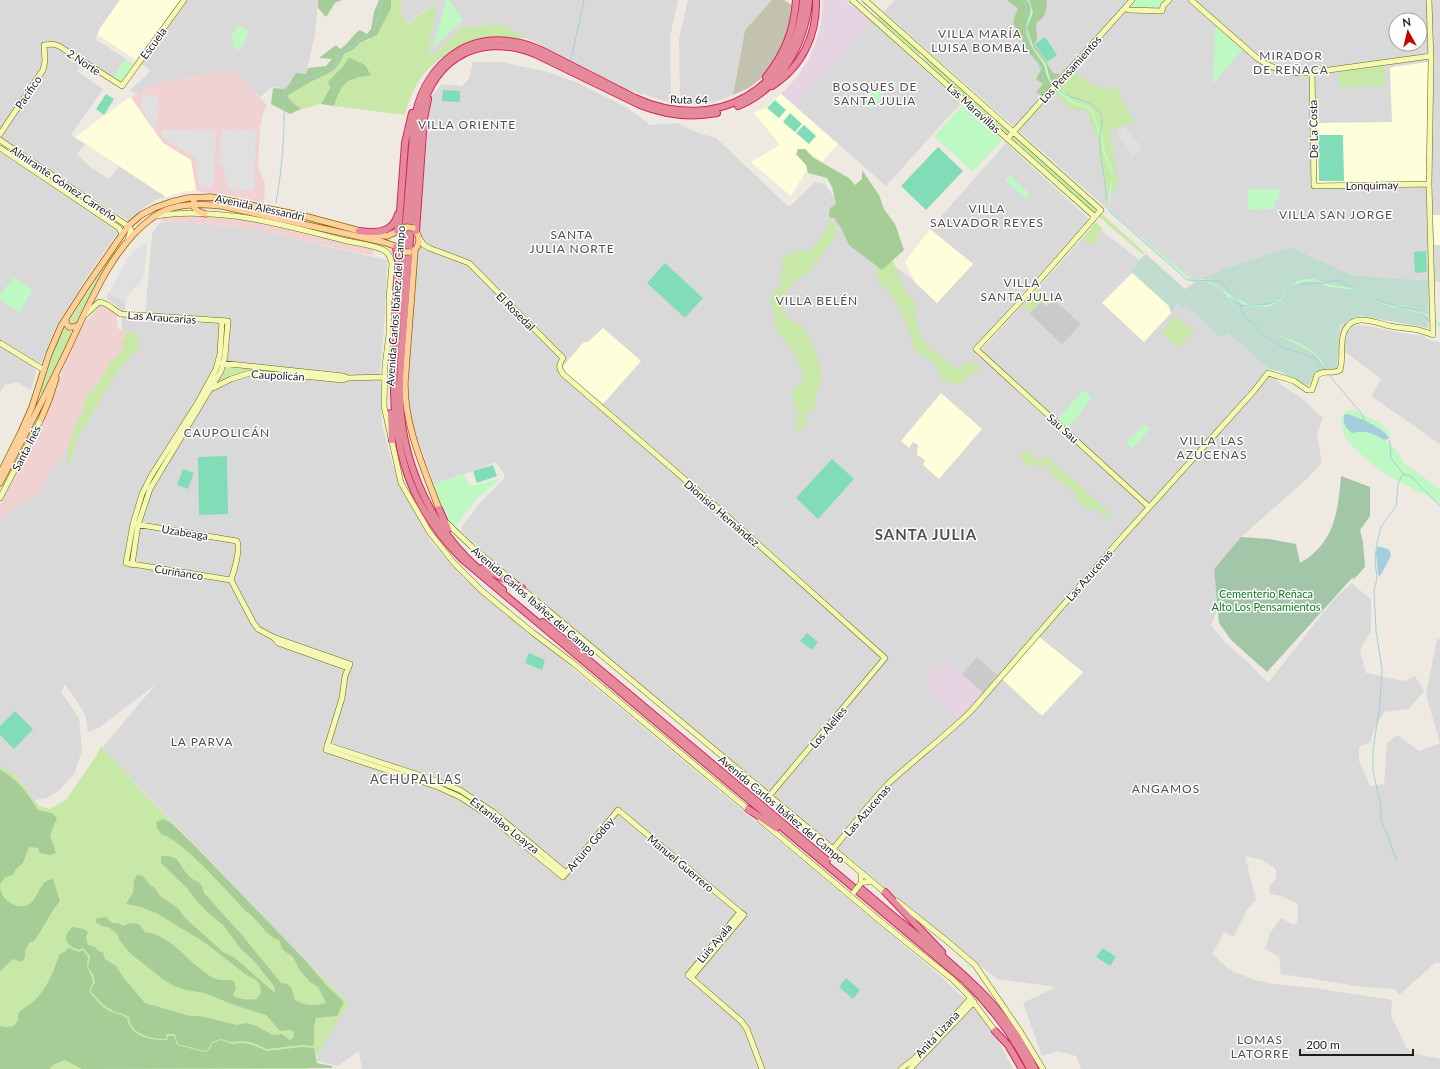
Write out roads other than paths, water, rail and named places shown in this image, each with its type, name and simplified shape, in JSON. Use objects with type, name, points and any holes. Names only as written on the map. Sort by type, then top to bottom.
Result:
[{"type":"highway","points":[[754,92],[779,59],[786,46],[793,25],[796,0]]},
{"type":"highway","name":"Ruta 64","points":[[526,44],[541,50],[650,105],[666,109],[690,111],[713,109],[735,103],[754,92],[775,73],[789,52],[796,37],[803,0]]},
{"type":"highway","name":"Ruta 64","points":[[560,67],[655,111],[678,115],[701,115],[726,110],[749,101],[763,92],[780,74],[794,52],[804,28],[809,0]]},
{"type":"highway","points":[[763,92],[787,75],[797,64],[805,51],[814,24],[816,0]]},
{"type":"highway","name":"Avenida Carlos Ibáñez del Campo","points":[[526,44],[495,40],[482,42],[463,48],[440,65],[429,79],[421,94],[416,111],[394,369],[394,406],[396,426],[405,466],[414,490],[426,513],[449,545],[462,559],[974,990],[1006,1028],[1030,1069]]},
{"type":"highway","name":"Avenida Carlos Ibáñez del Campo","points":[[560,67],[535,54],[518,48],[493,46],[475,49],[462,55],[447,65],[435,78],[428,89],[423,102],[419,125],[401,371],[400,407],[406,447],[420,488],[436,518],[471,561],[963,973],[1002,1015],[1021,1041],[1035,1069]]},
{"type":"highway","points":[[414,230],[425,112],[435,78]]},
{"type":"highway","points":[[398,230],[405,143],[412,112],[421,94]]},
{"type":"highway","points":[[359,231],[376,232],[389,228],[397,219],[400,203]]},
{"type":"highway","points":[[394,369],[393,349],[398,262],[397,248]]},
{"type":"highway","points":[[392,440],[391,407],[394,377]]},
{"type":"highway","points":[[439,508],[446,526],[459,548]]},
{"type":"highway","points":[[471,561],[522,588]]},
{"type":"highway","points":[[748,809],[805,847]]},
{"type":"highway","points":[[885,892],[963,973]]},
{"type":"highway","points":[[996,1031],[1008,1045],[1022,1069]]},
{"type":"main road","points":[[205,214],[197,211],[193,205],[196,199],[211,196]]},
{"type":"main road","name":"Avenida Alessandri","points":[[0,474],[23,429],[32,407],[53,343],[67,317],[122,234],[128,226],[142,215],[162,205],[188,198],[211,196],[304,216],[382,236],[391,235],[398,230]]},
{"type":"main road","name":"Avenida Alessandri","points":[[0,483],[56,374],[95,292],[128,239],[153,217],[174,208],[209,204],[229,207],[383,242],[397,248]]},
{"type":"main road","points":[[407,227],[414,230],[419,238],[419,245],[413,250],[404,252],[397,248],[394,239],[398,230],[407,227]]},
{"type":"main road","name":"Avenida Carlos Ibáñez del Campo","points":[[413,250],[405,401],[411,430],[439,508]]},
{"type":"main road","points":[[67,317],[66,322],[68,326],[72,327],[80,325]]},
{"type":"main road","points":[[41,419],[55,384],[56,374]]},
{"type":"main road","points":[[39,385],[42,410],[41,419]]},
{"type":"street","name":"Escuela","points":[[122,86],[184,0]]},
{"type":"street","name":"Las Maravillas","points":[[852,0],[1095,217],[1101,210],[866,0]]},
{"type":"street","name":"Los Pensamientos","points":[[1007,139],[1132,0]]},
{"type":"street","points":[[1125,8],[1129,10],[1162,11],[1163,6],[1169,0]]},
{"type":"street","points":[[1192,0],[1247,50],[1264,63],[1287,72],[1312,72],[1431,56]]},
{"type":"street","points":[[1429,0],[1431,56],[1430,184]]},
{"type":"street","name":"2 Norte","points":[[44,45],[53,44],[59,46],[122,86]]},
{"type":"street","name":"Pacífico","points":[[0,134],[43,70],[45,61],[44,45]]},
{"type":"street","name":"De La Costa","points":[[1312,72],[1314,186]]},
{"type":"street","name":"Almirante Gómez Carreño","points":[[0,140],[128,226]]},
{"type":"street","name":"Almirante Gómez Carreño","points":[[0,148],[119,228],[122,234]]},
{"type":"street","points":[[40,174],[44,169]]},
{"type":"street","points":[[61,189],[65,183]]},
{"type":"street","name":"Lonquimay","points":[[1314,186],[1430,184]]},
{"type":"street","name":"Las Azucenas","points":[[833,849],[888,785],[972,710],[1253,392],[1268,373],[1284,377],[1309,391],[1312,390],[1317,374],[1323,372],[1335,373],[1340,370],[1344,333],[1348,324],[1355,321],[1372,321],[1390,326],[1419,330],[1433,335],[1430,184]]},
{"type":"street","name":"Avenida Alessandri","points":[[153,217],[171,213],[232,216],[264,221],[354,242]]},
{"type":"street","name":"Sau Sau","points":[[1095,217],[976,349],[1150,507]]},
{"type":"street","points":[[128,226],[131,230],[128,239]]},
{"type":"street","points":[[419,238],[422,243],[429,248]]},
{"type":"street","name":"Avenida Carlos Ibáñez del Campo","points":[[354,242],[383,250],[391,258],[389,334],[384,377],[384,406],[400,479],[405,492],[433,538],[463,572],[489,597],[573,663],[885,925],[949,976],[972,1000],[996,1031]]},
{"type":"street","points":[[413,250],[429,248]]},
{"type":"street","name":"El Rosedal","points":[[429,248],[469,263],[563,358],[559,364],[560,369]]},
{"type":"street","name":"Las Araucarias","points":[[83,317],[99,302],[101,302],[109,305],[116,312],[121,314],[225,321],[220,354],[221,363]]},
{"type":"street","points":[[0,343],[44,370]]},
{"type":"street","points":[[136,524],[155,478],[212,388],[221,363]]},
{"type":"street","points":[[132,565],[140,499],[151,476],[221,363]]},
{"type":"street","name":"Caupolicán","points":[[221,363],[343,376],[348,378]]},
{"type":"street","name":"Dionisio Hernández","points":[[560,369],[563,374],[720,510],[885,658]]},
{"type":"street","name":"Caupolicán","points":[[212,388],[231,379],[250,373],[343,380],[348,378],[384,377]]},
{"type":"street","name":"Santa Inés","points":[[0,498],[41,419]]},
{"type":"street","name":"Avenida Carlos Ibáñez del Campo","points":[[439,508],[446,521],[454,531],[861,873],[975,965],[1020,1031],[1043,1069]]},
{"type":"street","name":"Uzabeaga","points":[[136,524],[237,541],[237,556],[231,580]]},
{"type":"street","name":"Curiñanco","points":[[136,524],[126,563],[231,580]]},
{"type":"street","name":"Estanislao Loayza","points":[[231,580],[252,622],[258,629],[273,637],[278,643],[349,666],[345,676],[342,698],[326,747],[460,796],[489,816],[564,875]]},
{"type":"street","name":"Los Alelies","points":[[770,795],[885,658]]},
{"type":"street","name":"Arturo Godoy","points":[[564,875],[618,810]]},
{"type":"street","name":"Manuel Guerrero","points":[[618,810],[742,913]]},
{"type":"street","points":[[861,873],[861,883]]},
{"type":"street","points":[[854,898],[854,892],[861,883],[872,881]]},
{"type":"street","points":[[846,892],[854,892]]},
{"type":"street","name":"Luis Ayala","points":[[742,913],[689,976],[740,1020],[747,1029],[762,1069]]},
{"type":"street","name":"Anita Lizana","points":[[901,1069],[972,1000]]},
{"type":"street","name":"Anita Lizana","points":[[910,1069],[972,1000]]},
{"type":"water","points":[[1347,414],[1364,420],[1381,430],[1389,438],[1384,440],[1365,432],[1352,433],[1344,423],[1344,415]]},
{"type":"water","points":[[1378,546],[1385,548],[1391,553],[1391,556],[1380,576],[1378,575],[1376,553]]},
{"type":"waterway","points":[[276,203],[283,146],[284,89],[292,84],[315,76],[331,68],[338,63],[338,53],[354,46],[359,40],[374,31],[383,0]]},
{"type":"waterway","points":[[571,60],[584,0]]},
{"type":"waterway","points":[[1022,0],[1025,3],[1027,10],[1026,25],[1030,44],[1039,63],[1042,76],[1048,87]]},
{"type":"waterway","points":[[1057,88],[1064,94],[1083,100],[1100,112],[1102,119],[1100,134],[1101,161],[1106,199]]},
{"type":"waterway","points":[[1108,210],[1187,280],[1220,281],[1240,304],[1244,316],[1264,335],[1282,347],[1315,358],[1324,369]]},
{"type":"waterway","points":[[1241,306],[1276,302],[1287,291],[1301,284],[1324,283],[1337,280],[1381,302],[1420,311],[1430,322]]},
{"type":"waterway","points":[[1329,375],[1361,413],[1365,421]]},
{"type":"waterway","points":[[1387,439],[1390,442],[1391,458],[1403,474],[1412,477],[1440,505]]},
{"type":"waterway","points":[[1397,861],[1381,819],[1381,806],[1373,771],[1373,749],[1380,705],[1382,669],[1376,631],[1374,590],[1377,579],[1375,561],[1377,542],[1381,527],[1396,506],[1398,484],[1403,474]]},
{"type":"district","name":"VILLA MARÍA LUISA BOMBAL","points":[[980,40]]},
{"type":"district","name":"MIRADOR DE REÑACA","points":[[1291,62]]},
{"type":"district","name":"BOSQUES DE SANTA JULIA","points":[[875,93]]},
{"type":"district","name":"VILLA ORIENTE","points":[[467,124]]},
{"type":"district","name":"VILLA SAN JORGE","points":[[1336,214]]},
{"type":"district","name":"VILLA SALVADOR REYES","points":[[987,215]]},
{"type":"district","name":"SANTA JULIA NORTE","points":[[572,241]]},
{"type":"district","name":"VILLA SANTA JULIA","points":[[1022,289]]},
{"type":"district","name":"VILLA BELÉN","points":[[817,300]]},
{"type":"district","name":"CAUPOLICÁN","points":[[227,432]]},
{"type":"district","name":"VILLA LAS AZUCENAS","points":[[1212,447]]},
{"type":"district","name":"SANTA JULIA","points":[[926,534]]},
{"type":"district","name":"LA PARVA","points":[[202,741]]},
{"type":"district","name":"ACHUPALLAS","points":[[416,779]]},
{"type":"district","name":"ANGAMOS","points":[[1166,788]]},
{"type":"district","name":"LOMAS LATORRE","points":[[1260,1046]]},
{"type":"park label","name":"Cementerio Reñaca Alto Los Pensamientos","points":[[1266,599]]}]
